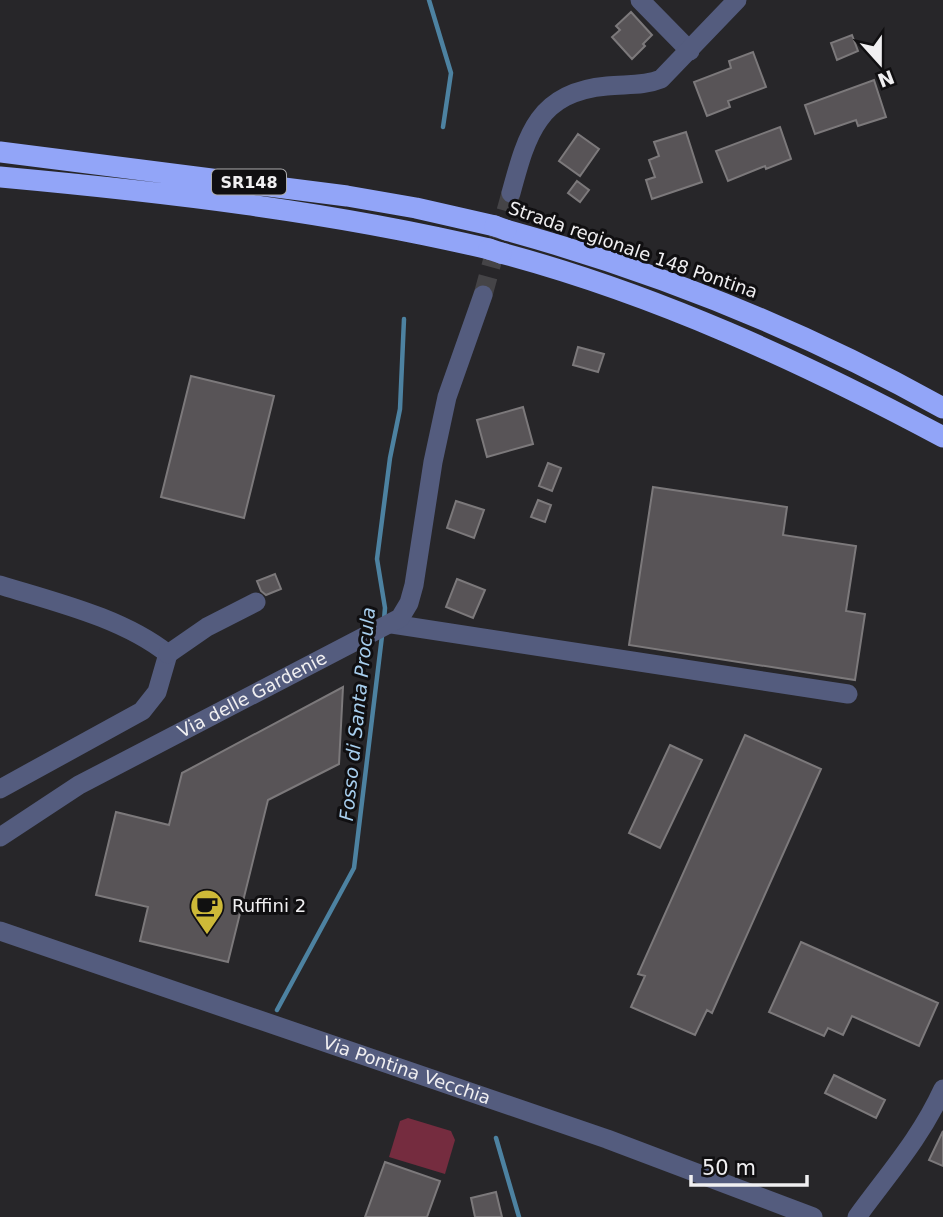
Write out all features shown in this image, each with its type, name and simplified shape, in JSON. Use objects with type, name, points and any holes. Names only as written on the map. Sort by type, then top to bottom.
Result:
[{"type":"highway","name":"Strada regionale 148 Pontina","points":[[0,152],[347,196],[416,208],[501,228],[639,272],[797,332],[943,408]]},
{"type":"highway","name":"SR148","points":[[0,177],[269,208],[373,225],[495,251],[576,275],[697,320],[835,381],[943,437]]},
{"type":"street","points":[[640,0],[690,51]]},
{"type":"street","points":[[511,193],[530,131],[556,101],[574,93],[604,86],[656,81],[666,76],[737,0]]},
{"type":"street","points":[[392,624],[406,610],[414,585],[433,462],[447,397],[482,295]]},
{"type":"street","points":[[0,585],[127,629],[148,639],[168,654]]},
{"type":"street","points":[[0,789],[142,711],[157,692],[168,654],[207,627],[256,602]]},
{"type":"street","points":[[392,624],[848,694]]},
{"type":"street","name":"Via delle Gardenie","points":[[0,837],[79,785],[362,637],[392,624]]},
{"type":"street","name":"Via Pontina Vecchia","points":[[0,931],[607,1139],[813,1217]]},
{"type":"street","points":[[857,1217],[920,1134],[943,1089]]},
{"type":"shaded area","points":[[408,1118],[451,1131],[455,1140],[445,1174],[389,1157],[400,1121]]},
{"type":"building","points":[[631,12],[652,35],[632,59],[612,37],[620,30],[616,26]]},
{"type":"building","points":[[852,35],[858,51],[837,60],[831,43]]},
{"type":"building","points":[[753,52],[766,87],[728,101],[730,107],[707,116],[694,82],[731,68],[729,61]]},
{"type":"building","points":[[874,80],[886,117],[858,126],[856,120],[815,134],[805,105]]},
{"type":"building","points":[[780,127],[791,159],[728,181],[716,151]]},
{"type":"building","points":[[686,132],[702,182],[652,199],[646,180],[655,177],[649,160],[659,156],[654,142]]},
{"type":"building","points":[[578,134],[599,149],[580,176],[559,161]]},
{"type":"building","points":[[577,181],[589,190],[580,202],[568,193]]},
{"type":"building","points":[[578,347],[604,354],[598,372],[573,365]]},
{"type":"building","points":[[191,376],[274,396],[244,518],[161,497]]},
{"type":"building","points":[[523,407],[533,444],[487,457],[477,420]]},
{"type":"building","points":[[548,463],[561,468],[552,491],[539,486]]},
{"type":"building","points":[[653,487],[787,507],[783,535],[856,546],[846,611],[865,614],[855,680],[629,645]]},
{"type":"building","points":[[538,500],[551,505],[545,522],[531,517]]},
{"type":"building","points":[[456,501],[484,510],[474,538],[447,528]]},
{"type":"building","points":[[275,574],[281,589],[266,595],[257,581]]},
{"type":"building","points":[[457,579],[485,590],[473,618],[446,607]]},
{"type":"building","points":[[343,687],[339,764],[268,800],[228,962],[140,941],[148,907],[96,895],[116,812],[169,825],[182,773]]},
{"type":"building","points":[[745,735],[821,769],[712,1013],[707,1010],[695,1035],[631,1007],[645,976],[638,974]]},
{"type":"building","points":[[670,745],[702,760],[660,848],[629,833]]},
{"type":"building","points":[[801,942],[938,1003],[919,1046],[852,1016],[843,1035],[828,1028],[824,1036],[769,1012]]},
{"type":"building","points":[[834,1075],[885,1100],[876,1118],[825,1093]]},
{"type":"building","points":[[943,1131],[943,1166],[929,1160]]},
{"type":"building","points":[[385,1162],[440,1181],[427,1217],[365,1217]]},
{"type":"building","points":[[496,1192],[502,1217],[475,1217],[471,1198]]},
{"type":"waterway","name":"Fosso di Santa Procula","points":[[429,0],[451,73],[443,127]]},
{"type":"waterway","name":"Fosso di Santa Procula","points":[[384,620],[385,608],[377,559],[390,458],[400,409],[404,319]]},
{"type":"waterway","name":"Fosso di Santa Procula","points":[[277,1010],[354,868],[382,636]]},
{"type":"waterway","name":"Fosso di Santa Procula","points":[[496,1138],[519,1217]]},
{"type":"tunnel","points":[[483,295],[511,193]]},
{"type":"place","name":"Ruffini 2","points":[[207,936]]}]
